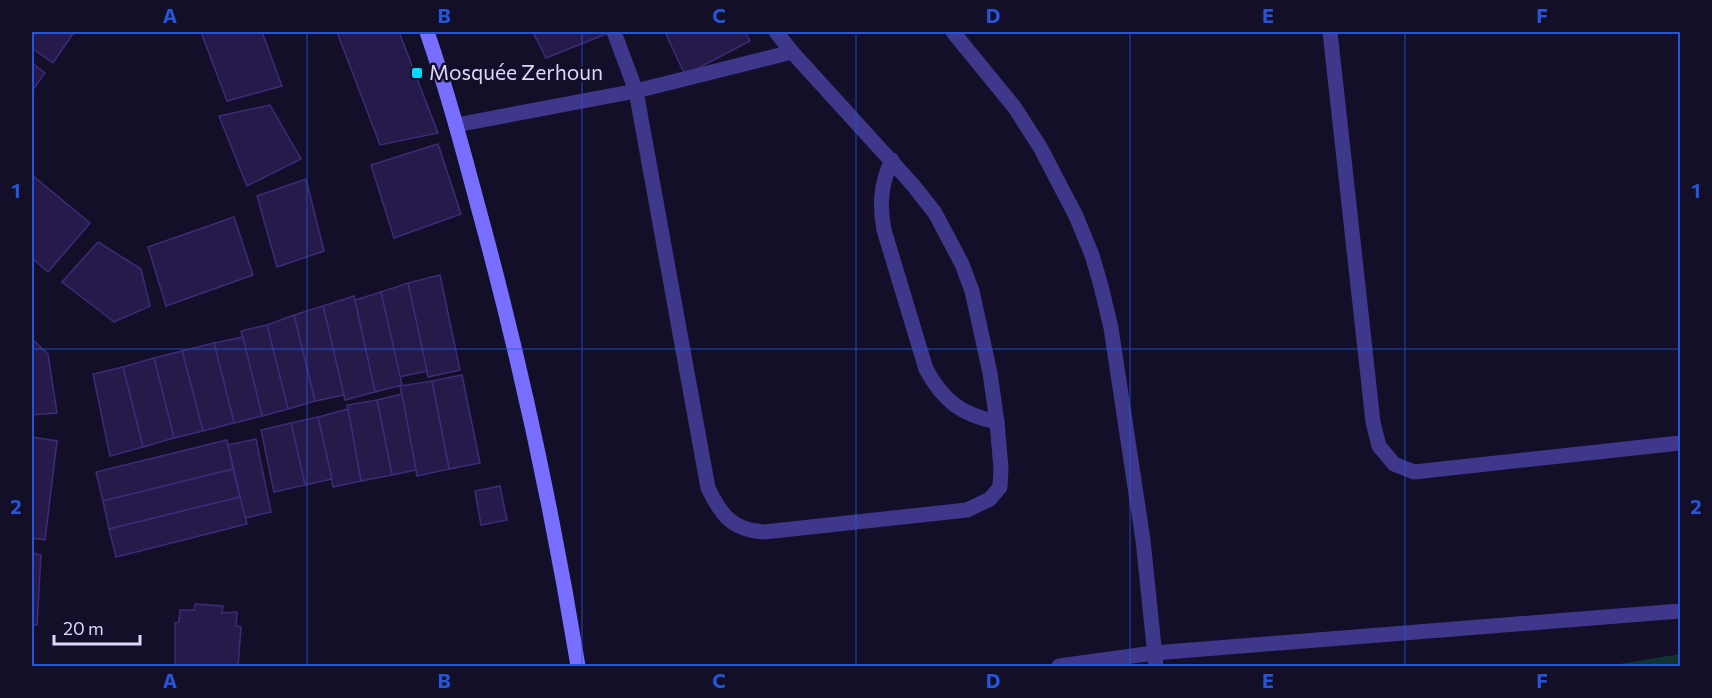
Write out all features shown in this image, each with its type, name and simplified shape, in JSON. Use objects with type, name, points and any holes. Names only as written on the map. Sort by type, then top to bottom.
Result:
[{"type":"street","points":[[427,32],[456,125],[497,276],[533,428],[564,581],[578,666]]},
{"type":"street","points":[[614,32],[636,90],[708,488],[720,512],[738,527],[764,532],[967,510],[990,499],[1000,487],[1001,469],[990,373],[972,291],[962,264],[935,213],[892,160],[776,32]]},
{"type":"street","points":[[953,32],[1015,108],[1040,147],[1076,216],[1092,255],[1111,328],[1143,540],[1155,660]]},
{"type":"street","points":[[1330,32],[1373,422],[1379,446],[1394,464],[1414,472],[1680,443]]},
{"type":"street","points":[[456,125],[636,90],[792,52]]},
{"type":"street","points":[[892,160],[882,187],[881,216],[926,369],[934,385],[956,407],[969,414],[997,422]]},
{"type":"street","points":[[1059,666],[1155,660],[1680,611]]},
{"type":"green space","points":[[1680,654],[1680,666],[1607,666]]},
{"type":"building","points":[[32,32],[74,32],[53,63],[32,48]]},
{"type":"building","points":[[201,32],[262,32],[282,86],[227,101]]},
{"type":"building","points":[[337,32],[399,32],[438,133],[380,145]]},
{"type":"building","points":[[533,32],[611,32],[546,58]]},
{"type":"building","points":[[665,32],[745,32],[750,41],[685,75]]},
{"type":"building","points":[[32,63],[45,73],[32,91]]},
{"type":"building","points":[[270,105],[301,159],[247,186],[219,116]]},
{"type":"building","points":[[438,144],[461,214],[394,238],[371,165]]},
{"type":"building","points":[[32,175],[90,223],[48,272],[32,258]]},
{"type":"building","points":[[306,179],[324,251],[277,267],[257,196]]},
{"type":"building","points":[[234,217],[253,275],[166,306],[148,247]]},
{"type":"building","points":[[98,242],[141,269],[150,306],[114,322],[62,282]]},
{"type":"building","points":[[440,275],[460,370],[428,377],[408,283]]},
{"type":"building","points":[[408,283],[427,371],[399,377],[381,292]]},
{"type":"building","points":[[381,292],[402,385],[375,392],[355,300]]},
{"type":"building","points":[[354,296],[375,392],[345,400],[323,306]]},
{"type":"building","points":[[323,306],[344,395],[315,401],[294,315]]},
{"type":"building","points":[[294,315],[315,401],[288,409],[267,325]]},
{"type":"building","points":[[267,325],[288,409],[262,416],[241,331]]},
{"type":"building","points":[[243,337],[262,416],[234,423],[214,343]]},
{"type":"building","points":[[32,339],[48,354],[57,413],[32,415]]},
{"type":"building","points":[[214,343],[234,423],[203,431],[182,351]]},
{"type":"building","points":[[182,351],[203,431],[174,438],[154,358]]},
{"type":"building","points":[[154,358],[174,438],[143,447],[123,367]]},
{"type":"building","points":[[123,367],[143,447],[110,456],[93,374]]},
{"type":"building","points":[[462,375],[480,463],[449,469],[432,381]]},
{"type":"building","points":[[432,381],[449,469],[417,476],[400,386]]},
{"type":"building","points":[[402,394],[416,470],[392,475],[377,400]]},
{"type":"building","points":[[377,400],[392,475],[361,481],[347,405]]},
{"type":"building","points":[[348,409],[361,481],[333,487],[318,417]]},
{"type":"building","points":[[318,417],[332,479],[305,485],[291,423]]},
{"type":"building","points":[[291,423],[305,485],[274,492],[261,430]]},
{"type":"building","points":[[32,437],[57,441],[45,540],[32,538]]},
{"type":"building","points":[[256,439],[271,512],[245,518],[228,445]]},
{"type":"building","points":[[227,440],[233,469],[103,501],[96,472]]},
{"type":"building","points":[[233,469],[240,497],[109,529],[103,501]]},
{"type":"building","points":[[500,486],[507,520],[481,525],[475,491]]},
{"type":"building","points":[[240,497],[247,524],[116,557],[109,529]]},
{"type":"building","points":[[32,553],[41,555],[37,625],[32,625]]},
{"type":"building","points":[[195,604],[223,606],[222,613],[237,612],[236,626],[241,627],[238,666],[175,666],[175,623],[179,622],[180,610],[194,610]]},
{"type":"place","name":"Mosquée Zerhoun","points":[[417,73]]}]
